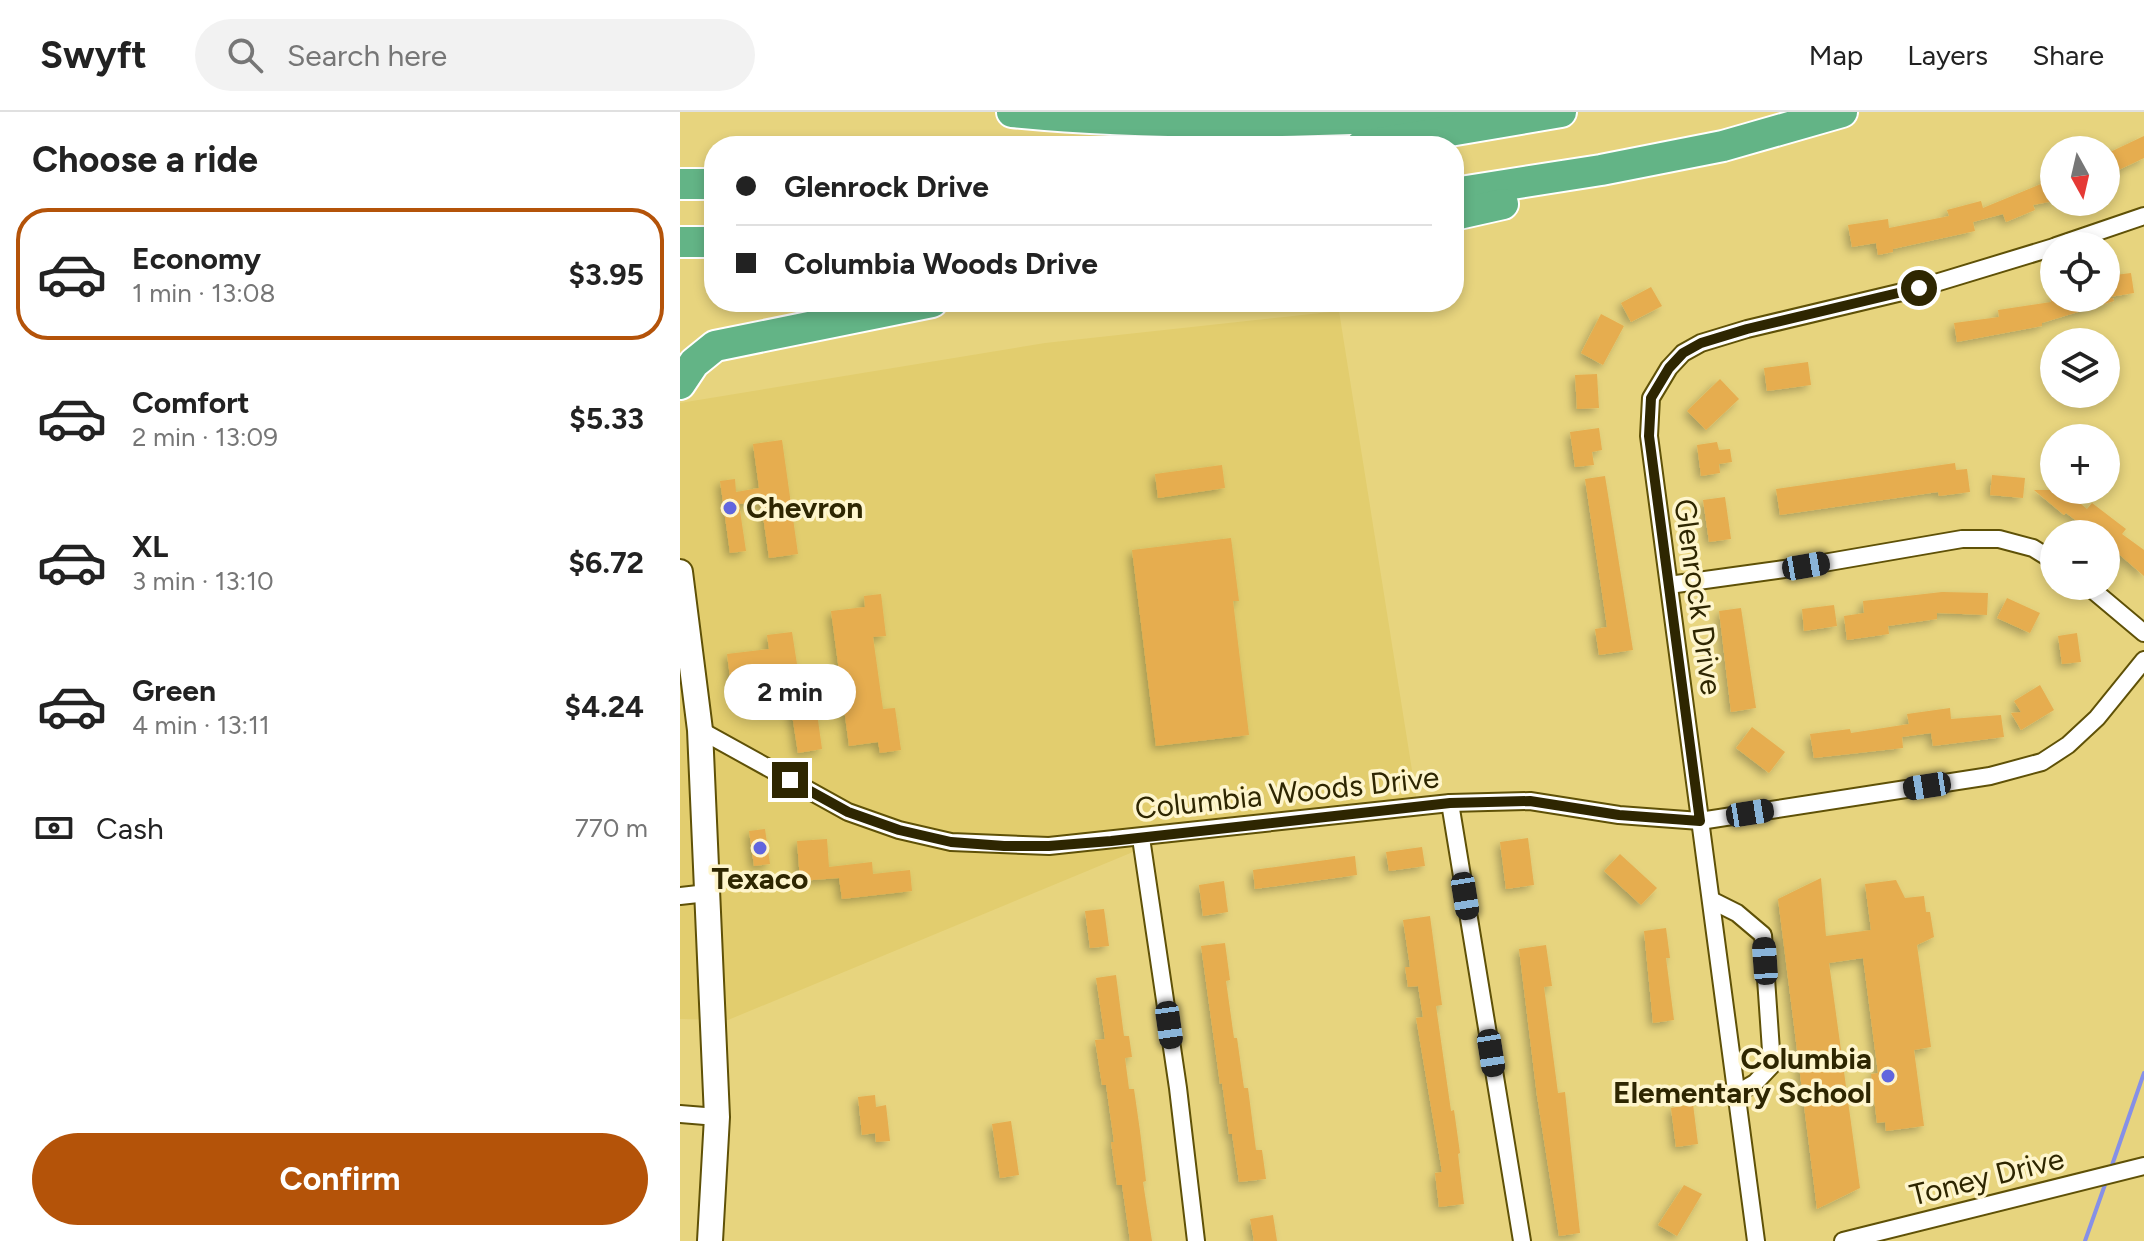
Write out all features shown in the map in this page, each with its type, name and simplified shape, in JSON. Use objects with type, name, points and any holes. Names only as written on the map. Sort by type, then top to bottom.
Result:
[{"type":"highway","points":[[1012,112],[1077,118],[1222,121],[1498,112]]},
{"type":"highway","points":[[1420,136],[1561,112]]},
{"type":"highway","points":[[1464,212],[1842,112]]},
{"type":"highway","points":[[1464,191],[1601,170],[1723,146]]},
{"type":"highway","points":[[680,184],[704,184]]},
{"type":"highway","points":[[680,242],[704,242]]},
{"type":"highway","points":[[680,349],[715,346],[883,312]]},
{"type":"highway","points":[[680,384],[694,363],[715,346]]},
{"type":"main road","points":[[680,572],[700,730],[717,1117],[710,1241]]},
{"type":"street","name":"Glenrock Drive","points":[[2097,232],[2144,216]]},
{"type":"street","name":"Glenrock Drive","points":[[1756,1241],[1649,436],[1651,398],[1669,368],[1683,353],[1701,343],[1892,295],[2040,251]]},
{"type":"street","points":[[1669,585],[1806,566],[1962,539],[1999,539],[2040,552]]},
{"type":"street","points":[[2105,600],[2144,633]]},
{"type":"street","name":"Columbia Woods Drive","points":[[700,730],[848,812],[899,830],[951,842],[1049,846],[1450,803],[1530,801],[1619,815],[1700,821],[1990,776],[2042,762],[2068,745],[2097,718],[2144,660]]},
{"type":"street","points":[[1450,803],[1522,1241]]},
{"type":"street","points":[[1141,838],[1178,1088],[1196,1241]]},
{"type":"street","points":[[680,896],[707,893]]},
{"type":"street","points":[[1711,900],[1737,913],[1763,935],[1772,1065],[1755,1083],[1736,1094]]},
{"type":"street","points":[[680,1114],[717,1117]]},
{"type":"street","name":"Toney Drive","points":[[1843,1241],[1885,1236],[2144,1166]]},
{"type":"shaded area","points":[[1339,312],[1418,808],[1145,847],[728,1020],[680,1019],[680,403],[1045,343]]},
{"type":"building","points":[[2144,136],[2144,158],[2120,169],[2120,147]]},
{"type":"building","points":[[2040,184],[2040,204],[2033,205],[2035,210],[2006,222],[2003,214],[1973,222],[1975,231],[1878,255],[1876,243],[1852,247],[1848,225],[1888,219],[1889,228],[1949,216],[1947,210],[1981,201],[1983,208]]},
{"type":"building","points":[[2131,273],[2134,293],[2120,295],[2120,274]]},
{"type":"building","points":[[1651,287],[1662,306],[1631,322],[1621,303]]},
{"type":"building","points":[[2040,304],[2040,312],[2078,312],[2042,323],[2042,326],[1957,342],[1954,323],[1999,317],[1998,310]]},
{"type":"building","points":[[1601,314],[1624,326],[1603,365],[1581,353]]},
{"type":"building","points":[[1808,362],[1811,385],[1767,391],[1764,368]]},
{"type":"building","points":[[1597,374],[1599,408],[1577,409],[1575,375]]},
{"type":"building","points":[[1720,379],[1739,399],[1706,430],[1687,411]]},
{"type":"building","points":[[1599,428],[1602,450],[1592,452],[1594,465],[1575,467],[1570,432]]},
{"type":"building","points":[[782,440],[798,554],[769,558],[761,502],[739,504],[746,551],[730,553],[720,481],[735,479],[736,492],[759,488],[753,444]]},
{"type":"building","points":[[1717,442],[1719,450],[1730,449],[1732,462],[1719,464],[1720,473],[1701,476],[1697,445]]},
{"type":"building","points":[[1955,463],[1956,470],[1967,469],[1970,492],[1939,496],[1938,492],[1780,515],[1776,489]]},
{"type":"building","points":[[1222,465],[1225,488],[1158,498],[1155,474]]},
{"type":"building","points":[[1992,475],[2025,478],[2023,498],[1990,495]]},
{"type":"building","points":[[1605,476],[1633,650],[1599,655],[1595,629],[1607,627],[1585,479]]},
{"type":"building","points":[[1725,497],[1731,539],[1709,542],[1703,500]]},
{"type":"building","points":[[2051,504],[2081,504],[2087,509],[2093,504],[2114,520],[2075,520],[2066,513],[2064,515]]},
{"type":"building","points":[[2120,524],[2126,529],[2122,534],[2144,550],[2144,576],[2120,555]]},
{"type":"building","points":[[1231,538],[1239,601],[1233,601],[1249,735],[1156,746],[1132,550]]},
{"type":"building","points":[[1942,592],[1988,593],[1987,615],[1937,613],[1937,619],[1888,626],[1889,634],[1847,640],[1844,616],[1864,613],[1863,601]]},
{"type":"building","points":[[881,594],[886,636],[873,637],[883,709],[895,708],[901,750],[880,753],[878,742],[849,746],[831,611],[865,607],[864,596]]},
{"type":"building","points":[[2007,598],[2040,613],[2030,633],[1997,618]]},
{"type":"building","points":[[1834,605],[1837,626],[1804,631],[1802,609]]},
{"type":"building","points":[[1741,608],[1756,708],[1731,712],[1719,611]]},
{"type":"building","points":[[792,632],[799,677],[731,685],[727,654],[769,649],[767,635]]},
{"type":"building","points":[[2077,633],[2081,662],[2062,664],[2058,636]]},
{"type":"building","points":[[2040,685],[2054,710],[2021,730],[2011,713],[2021,712],[2014,701]]},
{"type":"building","points":[[815,699],[822,749],[798,753],[790,702]]},
{"type":"building","points":[[1950,708],[1951,719],[2001,715],[2004,737],[1933,746],[1931,733],[1902,737],[1903,748],[1814,758],[1810,734],[1850,729],[1851,733],[1909,724],[1907,714]]},
{"type":"building","points":[[1752,727],[1785,752],[1769,773],[1736,748]]},
{"type":"building","name":"Texaco","points":[[765,829],[770,864],[754,866],[749,831]]},
{"type":"building","points":[[1528,838],[1534,885],[1506,889],[1500,842]]},
{"type":"building","points":[[827,839],[829,867],[872,862],[873,874],[910,870],[912,891],[842,899],[839,878],[800,881],[797,841]]},
{"type":"building","points":[[1422,847],[1425,866],[1389,871],[1386,852]]},
{"type":"building","points":[[1620,854],[1657,888],[1641,905],[1604,871]]},
{"type":"building","points":[[1355,856],[1357,875],[1255,889],[1253,870]]},
{"type":"building","points":[[1821,878],[1826,936],[1871,930],[1865,884],[1896,880],[1905,898],[1924,896],[1934,937],[1917,945],[1931,1047],[1914,1050],[1924,1126],[1886,1131],[1885,1122],[1877,1123],[1871,1074],[1878,1073],[1863,958],[1829,963],[1860,1188],[1817,1209],[1778,899]]},
{"type":"building","points":[[1224,881],[1228,912],[1203,916],[1199,885]]},
{"type":"building","points":[[1104,909],[1109,946],[1090,948],[1085,911]]},
{"type":"building","points":[[1430,916],[1442,1005],[1436,1006],[1451,1111],[1454,1110],[1464,1204],[1439,1207],[1435,1173],[1442,1172],[1416,1018],[1423,1017],[1418,986],[1408,987],[1405,967],[1410,967],[1403,920]]},
{"type":"building","points":[[1666,928],[1670,958],[1666,958],[1674,1020],[1653,1023],[1644,931]]},
{"type":"building","points":[[1225,943],[1230,980],[1226,981],[1234,1038],[1237,1038],[1244,1088],[1248,1088],[1256,1150],[1262,1150],[1266,1179],[1239,1182],[1220,1084],[1201,946]]},
{"type":"building","points":[[1546,945],[1552,986],[1544,987],[1558,1093],[1565,1092],[1580,1233],[1559,1236],[1537,1096],[1519,949]]},
{"type":"building","points":[[1116,975],[1124,1036],[1129,1036],[1132,1057],[1125,1058],[1129,1089],[1134,1089],[1152,1241],[1130,1241],[1122,1185],[1117,1185],[1106,1085],[1102,1085],[1095,1040],[1105,1039],[1096,978]]},
{"type":"building","points":[[875,1095],[876,1107],[886,1105],[890,1141],[876,1142],[875,1133],[862,1135],[858,1097]]},
{"type":"building","points":[[1693,1104],[1698,1144],[1676,1147],[1671,1108]]},
{"type":"building","points":[[1011,1121],[1019,1175],[1000,1178],[992,1124]]},
{"type":"building","points":[[1684,1185],[1702,1194],[1677,1236],[1658,1225]]},
{"type":"building","points":[[1273,1215],[1277,1241],[1254,1241],[1250,1219]]},
{"type":"waterway","points":[[2110,1171],[2144,1073]]},
{"type":"waterway","points":[[2085,1241],[2107,1179]]},
{"type":"place","name":"Chevron","points":[[730,508]]},
{"type":"place","name":"Texaco","points":[[760,848]]},
{"type":"place","name":"Columbia Elementary School","points":[[1888,1076]]},
{"type":"route","points":[[790,780],[848,812],[899,830],[951,842],[1004,846],[1111,841],[1450,803],[1530,801],[1619,815],[1700,821],[1649,436],[1651,398],[1669,368],[1683,353],[1701,343],[1919,288]]}]
